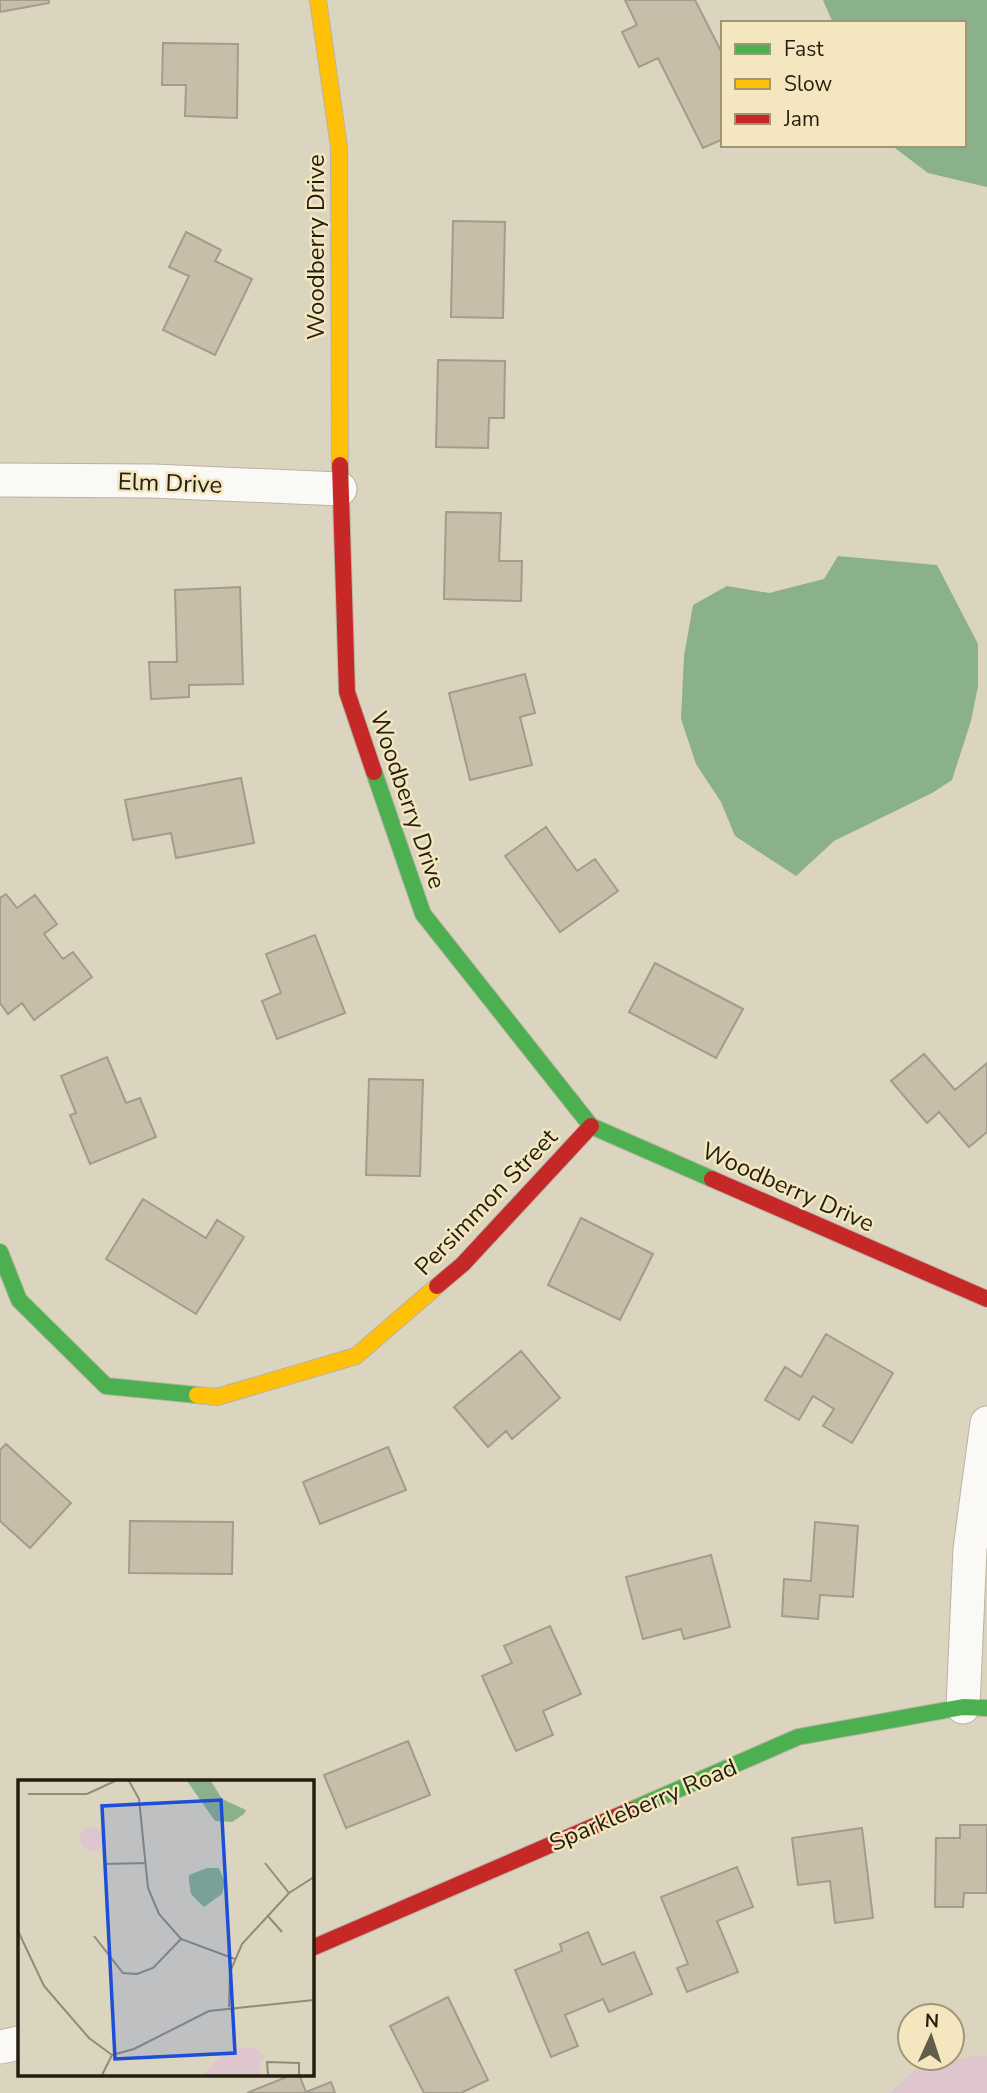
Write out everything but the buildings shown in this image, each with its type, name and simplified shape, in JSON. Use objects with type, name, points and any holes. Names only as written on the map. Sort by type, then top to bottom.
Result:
[{"type":"street","name":"Woodberry Drive","points":[[318,0],[339,147],[340,489],[347,692],[423,914],[592,1126],[987,1299]]},
{"type":"street","name":"Elm Drive","points":[[0,480],[153,481],[340,489]]},
{"type":"street","name":"Persimmon Street","points":[[0,1252],[19,1300],[106,1387],[218,1397],[356,1356],[463,1264],[592,1126]]},
{"type":"street","points":[[975,1708],[970,1549],[987,1423]]},
{"type":"street","name":"Sparkleberry Road","points":[[313,1948],[798,1737],[975,1708]]},
{"type":"street","points":[[0,2047],[18,2043]]},
{"type":"shaded area","points":[[823,0],[987,0],[987,187],[928,173],[894,147],[966,147],[966,21],[832,21]]},
{"type":"shaded area","points":[[838,556],[937,565],[978,644],[978,686],[971,721],[952,780],[932,793],[834,841],[796,876],[735,836],[721,802],[696,764],[681,719],[684,656],[693,605],[727,586],[769,593],[824,579]]},
{"type":"shaded area","points":[[987,2056],[987,2093],[890,2093],[913,2072],[966,2072],[966,2058]]},
{"type":"traffic: fast","points":[[374,772],[423,914],[591,1126],[712,1179]]},
{"type":"traffic: fast","points":[[0,1252],[19,1300],[106,1386],[197,1395]]},
{"type":"traffic: fast","points":[[631,1810],[798,1737],[963,1707],[987,1708]]},
{"type":"traffic: slow","points":[[318,0],[339,147],[340,465]]},
{"type":"traffic: slow","points":[[197,1395],[217,1397],[356,1356],[437,1286]]},
{"type":"traffic: jam","points":[[340,465],[347,692],[374,772]]},
{"type":"traffic: jam","points":[[437,1286],[463,1264],[591,1126]]},
{"type":"traffic: jam","points":[[712,1179],[987,1299]]},
{"type":"traffic: jam","points":[[313,1948],[631,1810]]}]
